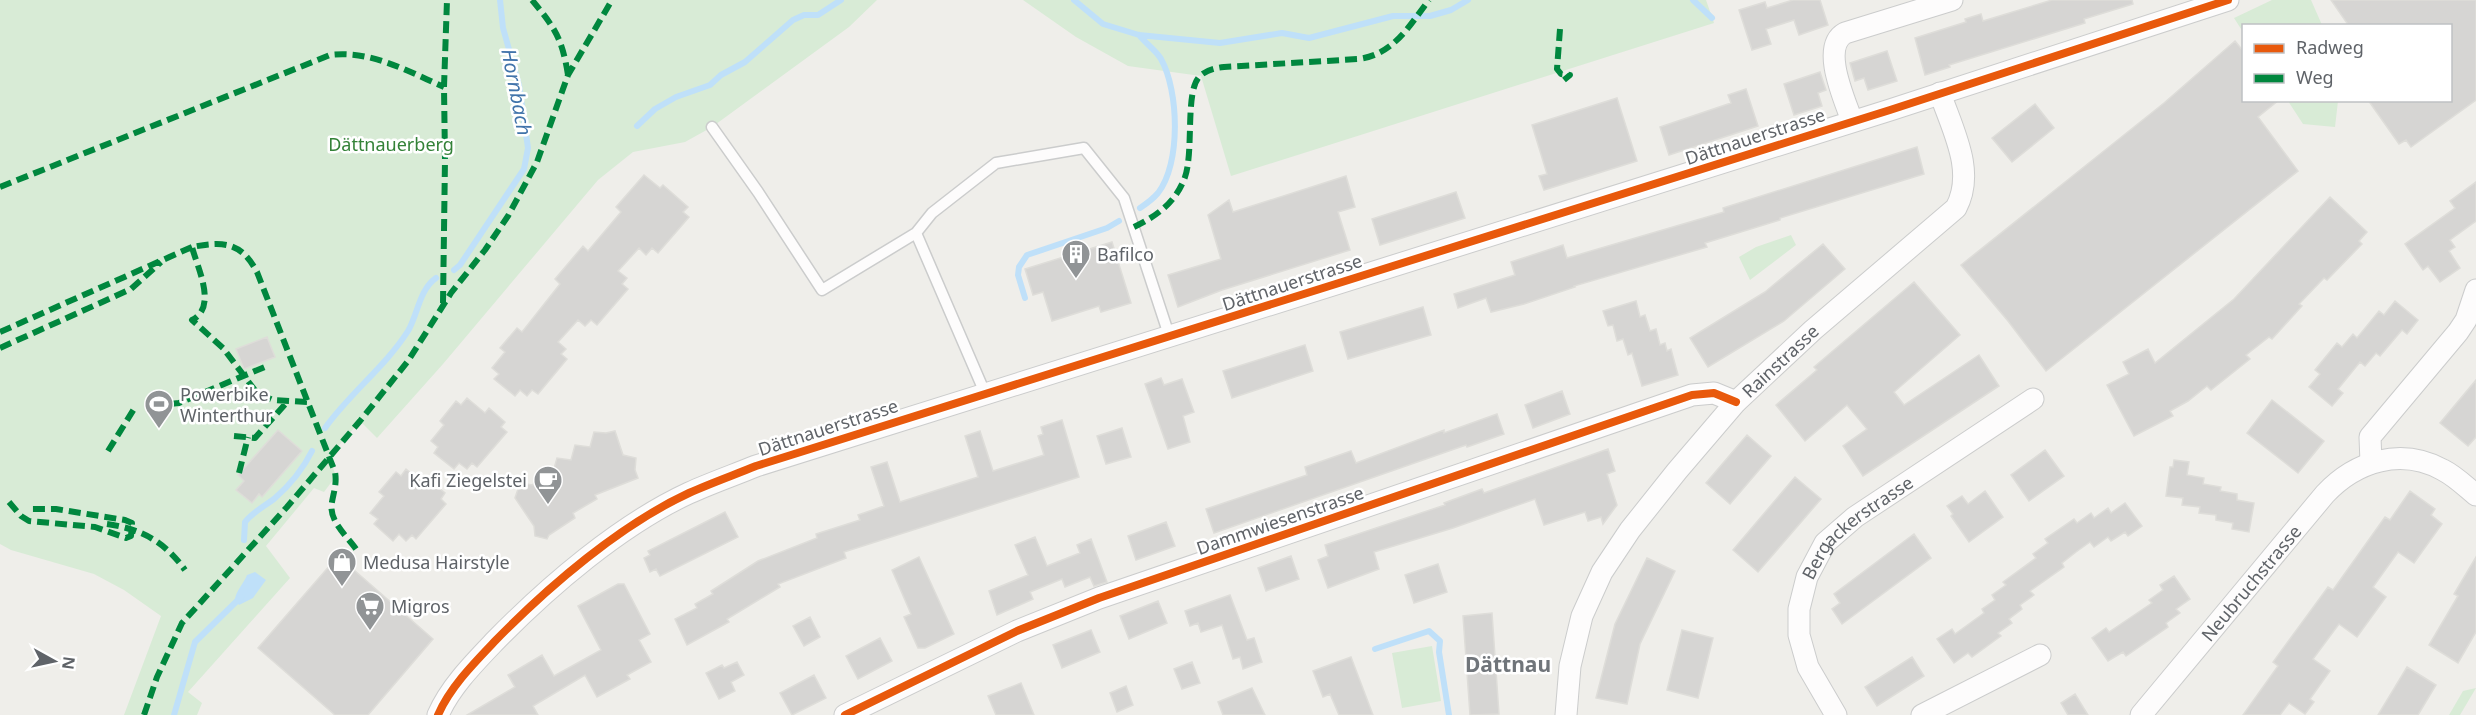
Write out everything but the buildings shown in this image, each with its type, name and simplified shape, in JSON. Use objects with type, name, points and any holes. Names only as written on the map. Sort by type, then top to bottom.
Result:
[{"type":"street","points":[[1852,121],[1833,57],[1837,39],[1845,33],[1952,0]]},
{"type":"street","name":"Dättnauerstrasse","points":[[438,715],[444,701],[503,633],[567,573],[634,525],[687,494],[756,466],[1852,121],[2228,0]]},
{"type":"street","name":"Rainstrasse","points":[[1566,715],[1568,683],[1576,639],[1588,601],[1602,572],[1630,530],[1736,402],[1813,330],[1956,208],[1964,189],[1964,167],[1940,93]]},
{"type":"street","points":[[2371,463],[2370,437],[2458,332],[2466,320],[2476,290]]},
{"type":"street","name":"Dammwiesenstrasse","points":[[845,715],[1017,631],[1099,598],[1200,562],[1692,395],[1714,393],[1736,402]]},
{"type":"street","name":"Bergackerstrasse","points":[[1836,715],[1808,667],[1799,635],[1799,609],[1807,577],[1825,543],[1856,517],[2033,399]]},
{"type":"street","name":"Neubruchstrasse","points":[[2141,715],[2325,494],[2350,472],[2390,458],[2422,461],[2450,474],[2476,495]]},
{"type":"street","points":[[1922,715],[2040,655]]},
{"type":"lane","points":[[712,128],[758,192],[822,290],[916,233],[932,213],[996,163],[1084,148],[1124,198],[1169,335]]},
{"type":"lane","points":[[916,233],[985,393]]},
{"type":"green space","name":"Dättnauerberg","points":[[0,0],[877,0],[849,27],[712,127],[685,142],[633,152],[598,180],[443,364],[377,438],[360,421],[329,457],[336,476],[324,492],[314,488],[266,546],[290,578],[188,692],[202,703],[197,715],[124,715],[161,616],[124,590],[94,574],[11,550],[0,544]]},
{"type":"green space","points":[[1023,0],[1706,0],[1714,23],[1231,176],[1201,76],[1128,66],[1076,37]]},
{"type":"green space","points":[[2272,0],[2311,0],[2322,24],[2242,24],[2242,30],[2234,18]]},
{"type":"green space","points":[[2289,102],[2338,102],[2335,127],[2303,124]]},
{"type":"green space","points":[[1791,235],[1796,245],[1750,280],[1739,257],[1756,247]]},
{"type":"green space","points":[[1432,646],[1441,701],[1402,708],[1392,653]]},
{"type":"green space","points":[[2476,688],[2460,715],[2449,715],[2463,691]]},
{"type":"water","points":[[255,572],[266,580],[253,598],[239,605],[235,599],[237,593],[247,575]]},
{"type":"waterway","name":"Hornbach","points":[[454,270],[460,265],[524,169],[528,148],[519,85],[503,28],[500,0]]},
{"type":"waterway","points":[[637,126],[655,109],[676,97],[710,85],[721,75],[745,62],[793,20],[804,15],[818,15],[841,0]]},
{"type":"waterway","points":[[1074,0],[1103,24],[1139,35],[1220,43],[1282,33],[1309,38],[1393,16],[1430,16],[1451,10],[1468,0]]},
{"type":"waterway","points":[[1693,0],[1712,18]]},
{"type":"waterway","points":[[1139,35],[1159,56],[1167,73],[1175,127],[1171,164],[1165,180],[1158,193],[1140,208]]},
{"type":"waterway","points":[[1025,298],[1018,275],[1019,267],[1027,255],[1107,228],[1119,221]]},
{"type":"waterway","name":"Hornbach","points":[[325,428],[399,344],[408,331],[426,289],[436,278]]},
{"type":"waterway","name":"Hornbach","points":[[244,540],[245,522],[285,489],[300,471],[312,451]]},
{"type":"waterway","name":"Hornbach","points":[[174,715],[195,642],[241,597]]},
{"type":"waterway","points":[[1375,649],[1429,631],[1440,641],[1439,652],[1449,715]]},
{"type":"marked path","points":[[443,303],[444,87],[447,0]]},
{"type":"marked path","points":[[532,0],[560,42],[568,75]]},
{"type":"marked path","points":[[144,715],[157,677],[182,623],[287,507],[360,421],[408,361],[451,293],[508,216],[537,162],[568,75],[612,0]]},
{"type":"marked path","points":[[1134,227],[1165,207],[1176,194],[1185,177],[1188,166],[1192,96],[1199,77],[1211,70],[1224,67],[1359,59],[1371,56],[1382,51],[1400,37],[1429,0]]},
{"type":"marked path","points":[[1560,29],[1557,69],[1561,74],[1570,75],[1564,80]]},
{"type":"marked path","points":[[0,187],[330,55],[345,54],[374,59],[444,87]]},
{"type":"marked path","points":[[307,402],[273,400],[257,393],[223,348],[192,320],[200,314],[205,296],[192,247],[222,244],[238,249],[257,272],[335,472],[331,509],[335,521],[356,549]]},
{"type":"marked path","points":[[0,332],[192,247]]},
{"type":"marked path","points":[[0,348],[131,289],[161,262]]},
{"type":"marked path","points":[[152,400],[169,404],[179,403],[267,366]]},
{"type":"marked path","points":[[234,436],[255,438],[288,401]]},
{"type":"marked path","points":[[108,451],[134,409]]},
{"type":"marked path","points":[[239,473],[248,437]]},
{"type":"marked path","points":[[9,502],[21,516],[29,521],[95,527],[126,538],[131,536],[132,523],[125,520],[56,509],[30,509]]},
{"type":"marked path","points":[[107,524],[131,529],[152,538],[161,544],[185,570]]},
{"type":"cycle path","points":[[438,715],[449,695],[472,666],[517,619],[562,578],[637,522],[663,506],[714,482],[756,466],[1890,110],[2228,0]]},
{"type":"cycle path","points":[[845,715],[1017,631],[1099,598],[1692,395],[1714,393],[1736,402]]},
{"type":"place","name":"Bafilco","points":[[1076,280]]},
{"type":"place","name":"Powerbike Winterthur","points":[[159,430]]},
{"type":"place","name":"Kafi Ziegelstei","points":[[548,506]]},
{"type":"place","name":"Medusa Hairstyle","points":[[342,588]]},
{"type":"place","name":"Migros","points":[[370,632]]},
{"type":"district","name":"Dättnau","points":[[1508,664]]}]
